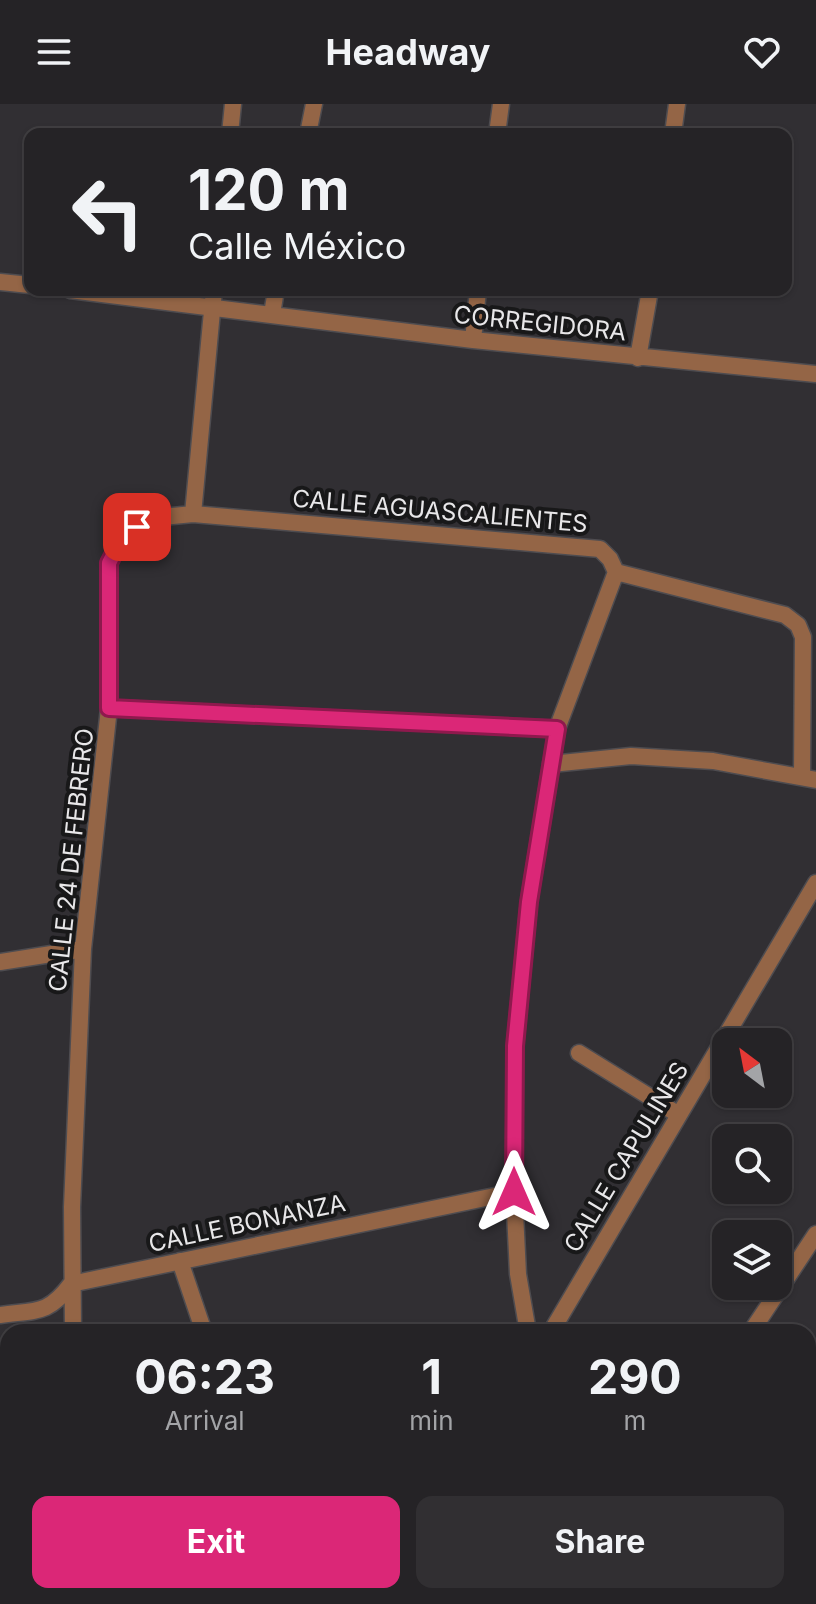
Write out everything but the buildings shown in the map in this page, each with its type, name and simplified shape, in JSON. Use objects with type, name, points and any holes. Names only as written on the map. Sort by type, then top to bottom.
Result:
[{"type":"street","points":[[231,128],[233,104]]},
{"type":"street","points":[[309,128],[314,104]]},
{"type":"street","points":[[498,128],[501,104]]},
{"type":"street","points":[[674,128],[677,104]]},
{"type":"street","points":[[0,282],[24,284]]},
{"type":"street","name":"CORREGIDORA","points":[[177,296],[213,298],[272,314],[473,340],[816,374]]},
{"type":"street","points":[[272,314],[275,296]]},
{"type":"street","points":[[473,340],[477,296]]},
{"type":"street","points":[[638,358],[649,296]]},
{"type":"street","points":[[193,514],[213,298]]},
{"type":"street","name":"CALLE AGUASCALIENTES","points":[[193,514],[600,549],[610,559],[616,572],[785,615],[798,625],[803,637],[809,778]]},
{"type":"street","name":"CALLE 24 DE FEBRERO","points":[[73,1324],[71,1284],[83,949],[109,708],[109,563],[123,536],[152,518],[193,514]]},
{"type":"street","points":[[527,1324],[518,1274],[514,1192],[515,1046],[529,902],[557,729],[616,572]]},
{"type":"street","points":[[109,708],[557,729]]},
{"type":"street","points":[[551,764],[631,756],[713,761],[809,778]]},
{"type":"street","name":"CALLE CAPULINES","points":[[556,1324],[816,883]]},
{"type":"street","points":[[0,962],[83,949]]},
{"type":"street","points":[[579,1053],[679,1115]]},
{"type":"street","name":"CALLE BONANZA","points":[[0,1315],[42,1310],[58,1302],[71,1284],[514,1192]]},
{"type":"street","points":[[756,1324],[816,1234]]},
{"type":"street","points":[[180,1261],[201,1324]]},
{"type":"route","points":[[137,527],[123,536],[109,563],[109,708],[557,729],[529,902],[515,1046],[514,1192]]}]
